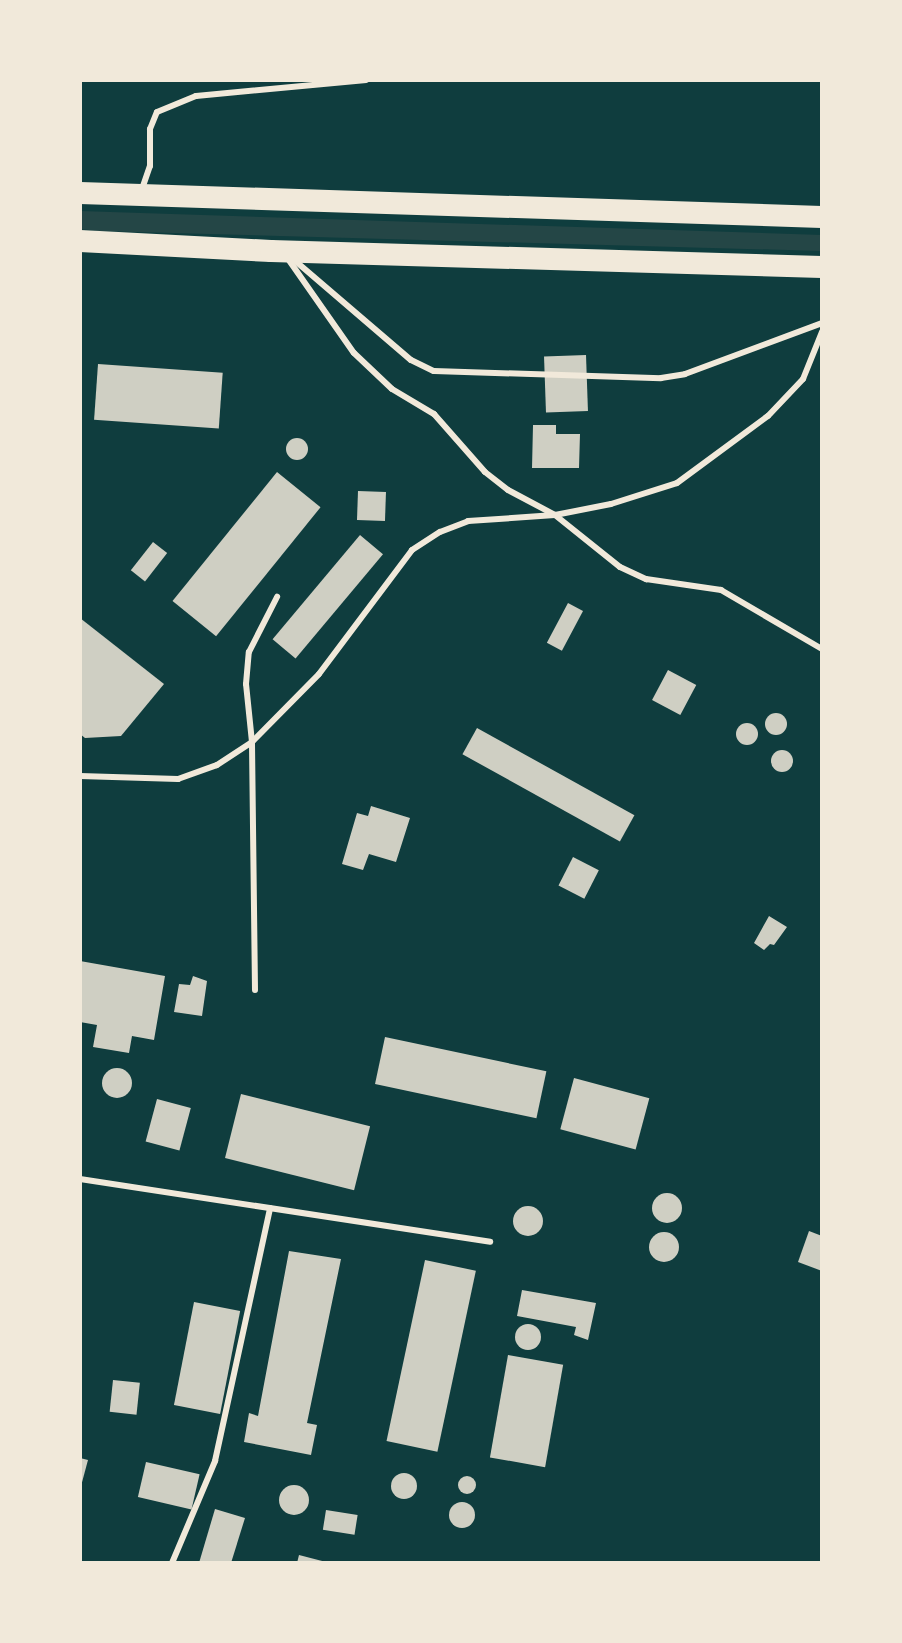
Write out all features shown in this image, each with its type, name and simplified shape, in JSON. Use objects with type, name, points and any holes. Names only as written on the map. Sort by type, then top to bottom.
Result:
[{"type":"highway","points":[[80,193],[822,217]]},
{"type":"highway","points":[[80,241],[284,252],[822,267]]},
{"type":"lane","points":[[139,195],[150,166],[150,129],[157,112],[196,96],[366,80]]},
{"type":"lane","points":[[284,252],[411,360],[434,371],[661,378],[685,374],[822,323]]},
{"type":"lane","points":[[284,252],[354,353],[392,389],[434,414],[485,472],[508,490],[555,515],[620,567],[646,579],[721,590],[822,649]]},
{"type":"lane","points":[[80,776],[178,779],[217,765],[252,742],[319,674],[412,550],[440,532],[468,521],[555,515],[611,504],[677,483],[768,416],[803,379],[822,332]]},
{"type":"lane","points":[[255,990],[252,742],[246,684],[249,652],[277,597]]},
{"type":"lane","points":[[80,1179],[490,1242]]},
{"type":"lane","points":[[172,1563],[215,1461],[270,1208]]},
{"type":"shaded area","points":[[80,211],[822,235],[822,251],[98,231],[80,229]]},
{"type":"building","points":[[586,355],[588,411],[546,412],[544,356]]},
{"type":"building","points":[[98,364],[223,373],[219,429],[94,420]]},
{"type":"building","points":[[533,425],[556,425],[556,434],[580,434],[579,468],[532,468]]},
{"type":"building","points":[[297,438],[305,441],[308,449],[305,457],[297,460],[289,457],[286,449],[289,441]]},
{"type":"building","points":[[277,472],[321,507],[216,636],[173,601]]},
{"type":"building","points":[[358,491],[386,492],[385,521],[357,520]]},
{"type":"building","points":[[360,535],[383,554],[296,658],[273,639]]},
{"type":"building","points":[[153,542],[167,553],[145,581],[131,570]]},
{"type":"building","points":[[568,603],[583,611],[562,651],[547,643]]},
{"type":"building","points":[[80,618],[164,684],[121,736],[85,738],[80,734]]},
{"type":"building","points":[[668,670],[696,685],[680,715],[652,700]]},
{"type":"building","points":[[776,713],[784,716],[787,724],[784,732],[776,735],[768,732],[765,724],[768,716]]},
{"type":"building","points":[[747,723],[755,726],[758,734],[755,742],[747,745],[739,742],[736,734],[739,726]]},
{"type":"building","points":[[477,728],[634,815],[620,842],[462,754]]},
{"type":"building","points":[[782,750],[790,753],[793,761],[790,769],[782,772],[774,769],[771,761],[774,753]]},
{"type":"building","points":[[371,806],[410,818],[396,862],[369,854],[363,870],[342,864],[357,813],[368,816]]},
{"type":"building","points":[[573,857],[599,870],[584,899],[558,886]]},
{"type":"building","points":[[769,916],[787,927],[774,945],[770,944],[764,950],[754,943]]},
{"type":"building","points":[[80,961],[165,976],[154,1040],[132,1036],[129,1053],[93,1047],[97,1025],[80,1022]]},
{"type":"building","points":[[193,976],[207,981],[202,1016],[174,1012],[179,984],[190,985]]},
{"type":"building","points":[[385,1037],[546,1071],[536,1118],[375,1084]]},
{"type":"building","points":[[117,1068],[127,1073],[132,1083],[127,1093],[117,1098],[107,1093],[102,1083],[107,1073]]},
{"type":"building","points":[[574,1078],[649,1098],[636,1149],[560,1129]]},
{"type":"building","points":[[241,1094],[370,1126],[354,1190],[225,1158]]},
{"type":"building","points":[[157,1099],[191,1108],[179,1151],[146,1142]]},
{"type":"building","points":[[667,1193],[677,1198],[682,1208],[677,1218],[667,1223],[657,1218],[652,1208],[657,1198]]},
{"type":"building","points":[[528,1206],[534,1207],[542,1215],[542,1227],[534,1235],[528,1236],[522,1235],[514,1227],[513,1221],[514,1215],[522,1207]]},
{"type":"building","points":[[809,1231],[822,1236],[822,1271],[798,1262]]},
{"type":"building","points":[[664,1232],[670,1233],[678,1241],[678,1253],[670,1261],[664,1262],[658,1261],[650,1253],[649,1247],[650,1241],[658,1233]]},
{"type":"building","points":[[289,1251],[341,1259],[307,1423],[317,1425],[311,1455],[244,1442],[249,1413],[258,1416]]},
{"type":"building","points":[[425,1260],[476,1271],[437,1452],[387,1441]]},
{"type":"building","points":[[522,1290],[596,1303],[588,1340],[574,1335],[576,1327],[517,1316]]},
{"type":"building","points":[[194,1302],[240,1311],[220,1414],[174,1405]]},
{"type":"building","points":[[528,1324],[537,1328],[541,1337],[537,1346],[528,1350],[519,1346],[515,1337],[519,1328]]},
{"type":"building","points":[[508,1355],[563,1365],[545,1467],[490,1457]]},
{"type":"building","points":[[113,1380],[140,1383],[137,1415],[110,1412]]},
{"type":"building","points":[[80,1458],[88,1460],[81,1486],[80,1486]]},
{"type":"building","points":[[146,1462],[200,1474],[191,1509],[138,1497]]},
{"type":"building","points":[[404,1473],[413,1477],[417,1486],[413,1495],[404,1499],[395,1495],[391,1486],[395,1477]]},
{"type":"building","points":[[467,1476],[476,1485],[467,1494],[458,1485]]},
{"type":"building","points":[[294,1485],[304,1490],[309,1500],[304,1510],[294,1515],[284,1510],[279,1500],[284,1490]]},
{"type":"building","points":[[462,1502],[471,1506],[475,1515],[471,1524],[462,1528],[453,1524],[449,1515],[453,1506]]},
{"type":"building","points":[[215,1509],[245,1518],[231,1563],[199,1563]]},
{"type":"building","points":[[326,1510],[358,1515],[354,1535],[323,1530]]},
{"type":"building","points":[[299,1555],[326,1562],[326,1563],[297,1563]]}]
